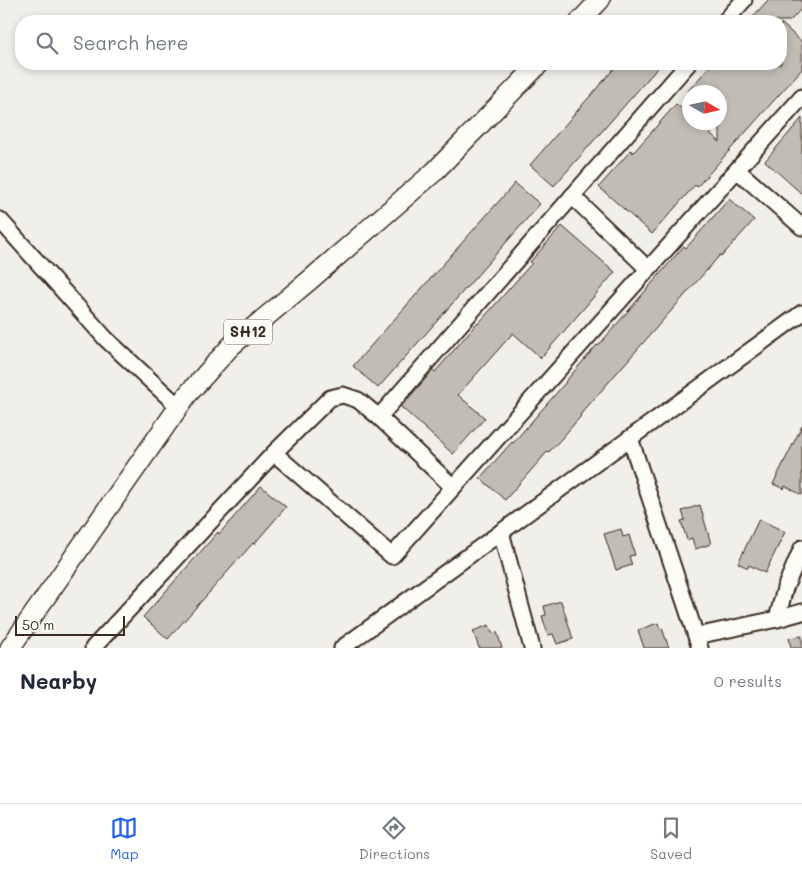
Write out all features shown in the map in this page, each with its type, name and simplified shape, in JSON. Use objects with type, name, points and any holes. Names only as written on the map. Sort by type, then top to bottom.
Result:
[{"type":"main road","points":[[586,15],[600,0]]},
{"type":"main road","name":"SH12","points":[[14,647],[187,395],[231,346],[434,172],[533,70]]},
{"type":"street","points":[[730,15],[744,0]]},
{"type":"street","points":[[379,417],[683,70]]},
{"type":"street","points":[[274,453],[392,556],[802,97]]},
{"type":"street","points":[[737,170],[802,227]]},
{"type":"street","points":[[572,196],[648,269]]},
{"type":"street","points":[[0,220],[106,339],[179,407]]},
{"type":"street","points":[[346,647],[802,313]]},
{"type":"street","points":[[93,648],[274,453],[330,398],[343,395],[358,400],[379,417],[453,487]]},
{"type":"street","points":[[630,438],[698,642],[802,612]]},
{"type":"street","points":[[501,532],[532,648]]},
{"type":"street","points":[[777,619],[785,588],[802,548]]},
{"type":"building","points":[[768,0],[802,0],[802,8],[790,21],[787,21],[787,15],[754,15]]},
{"type":"building","points":[[787,28],[802,42],[802,69],[697,187],[695,185],[652,234],[599,187],[631,150],[633,153],[676,104],[682,109],[682,130],[706,130],[720,142],[720,130],[727,130],[727,85],[693,85],[707,70],[787,70]]},
{"type":"building","points":[[613,70],[656,70],[554,186],[530,165]]},
{"type":"building","points":[[802,118],[802,194],[765,161]]},
{"type":"building","points":[[515,183],[540,204],[378,388],[353,366]]},
{"type":"building","points":[[729,199],[754,220],[722,256],[720,255],[562,438],[548,451],[505,500],[480,478],[513,443],[684,246],[686,248]]},
{"type":"building","points":[[562,226],[615,272],[541,358],[513,333],[458,395],[485,418],[453,454],[401,407],[433,370],[435,372],[478,324]]},
{"type":"building","points":[[802,426],[802,495],[785,486],[784,489],[773,484]]},
{"type":"building","points":[[261,486],[286,507],[168,639],[143,617]]},
{"type":"building","points":[[700,505],[711,544],[695,549],[692,538],[687,540],[681,521],[685,520],[682,511]]},
{"type":"building","points":[[759,519],[785,532],[765,573],[749,565],[748,568],[738,563]]},
{"type":"building","points":[[621,529],[623,537],[629,535],[635,555],[629,556],[632,565],[616,570],[604,534]]},
{"type":"building","points":[[561,601],[573,639],[557,644],[553,634],[548,635],[542,616],[546,615],[544,606]]},
{"type":"building","points":[[658,623],[660,629],[662,628],[669,648],[644,648],[638,630]]},
{"type":"building","points":[[489,625],[492,633],[497,632],[502,648],[479,648],[473,631]]},
{"type":"building","points":[[802,636],[802,648],[791,648],[789,638]]}]
